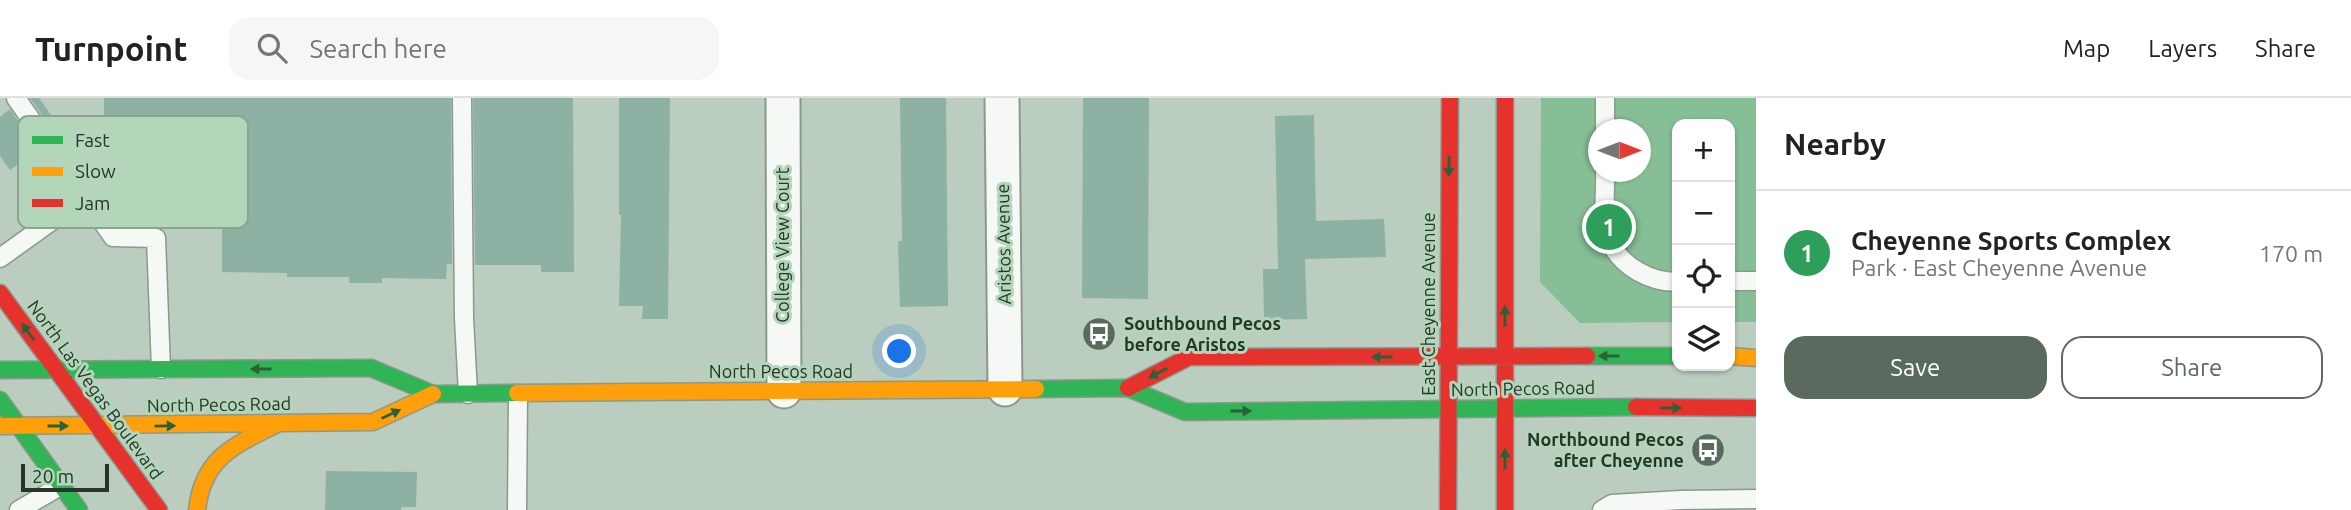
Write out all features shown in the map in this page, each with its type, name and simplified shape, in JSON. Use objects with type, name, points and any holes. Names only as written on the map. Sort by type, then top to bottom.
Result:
[{"type":"main road","name":"East Cheyenne Avenue","points":[[1448,510],[1450,98]]},
{"type":"main road","points":[[1504,98],[1505,510]]},
{"type":"main road","name":"North Las Vegas Boulevard","points":[[0,293],[159,510]]},
{"type":"main road","name":"North Pecos Road","points":[[1128,388],[1189,357],[1672,356]]},
{"type":"main road","points":[[1735,356],[1756,358]]},
{"type":"main road","name":"North Pecos Road","points":[[0,370],[371,368],[433,394],[1128,388],[1185,412],[1756,408]]},
{"type":"main road","name":"North Pecos Road","points":[[0,426],[373,422],[433,394]]},
{"type":"main road","points":[[0,400],[79,510]]},
{"type":"main road","points":[[197,510],[197,497],[203,480],[219,456],[279,424]]},
{"type":"street","name":"College View Court","points":[[783,98],[784,391]]},
{"type":"street","name":"Aristos Avenue","points":[[1002,98],[1005,389]]},
{"type":"lane","points":[[16,98],[29,116]]},
{"type":"lane","points":[[462,98],[464,318],[468,394]]},
{"type":"lane","points":[[1605,98],[1605,119]]},
{"type":"lane","points":[[1605,182],[1609,241],[1620,257],[1639,273],[1672,282]]},
{"type":"lane","points":[[0,258],[42,228]]},
{"type":"lane","points":[[107,228],[113,237],[156,238],[161,369]]},
{"type":"lane","points":[[1735,281],[1756,281]]},
{"type":"lane","points":[[517,510],[518,394]]},
{"type":"lane","points":[[19,510],[62,485]]},
{"type":"lane","points":[[1602,510],[1612,504],[1681,505],[1756,499]]},
{"type":"green space","points":[[1541,98],[1756,98],[1756,322],[1735,322],[1735,119],[1672,119],[1672,322],[1580,323],[1540,282]]},
{"type":"building","points":[[30,98],[39,98],[52,116],[43,116]]},
{"type":"building","points":[[104,98],[451,98],[452,264],[447,264],[446,279],[382,278],[382,283],[349,283],[349,277],[287,277],[287,273],[222,272],[222,228],[248,228],[248,116],[104,116]]},
{"type":"building","points":[[473,98],[573,98],[574,272],[541,272],[541,265],[475,265]]},
{"type":"building","points":[[619,98],[670,98],[668,319],[642,319],[643,306],[619,306]]},
{"type":"building","points":[[900,98],[946,98],[948,306],[900,307]]},
{"type":"building","points":[[1083,98],[1149,98],[1148,299],[1082,298]]},
{"type":"building","points":[[10,109],[18,121],[18,164],[10,170],[0,156],[0,117]]},
{"type":"building","points":[[1314,115],[1316,221],[1384,219],[1386,257],[1305,259],[1307,319],[1264,320],[1263,269],[1278,269],[1275,116]]},
{"type":"building","points":[[326,471],[417,472],[416,507],[401,507],[401,510],[325,510]]},
{"type":"traffic: fast","points":[[1587,356],[1672,356]]},
{"type":"traffic: fast","points":[[0,370],[371,368],[433,394],[517,393]]},
{"type":"traffic: fast","points":[[1036,389],[1128,388],[1185,412],[1636,407]]},
{"type":"traffic: fast","points":[[0,400],[79,510]]},
{"type":"traffic: slow","points":[[1735,356],[1756,358]]},
{"type":"traffic: slow","points":[[517,393],[1036,389]]},
{"type":"traffic: slow","points":[[0,426],[373,422],[433,394]]},
{"type":"traffic: slow","points":[[197,510],[206,477],[224,454],[279,423]]},
{"type":"traffic: jam","points":[[1448,510],[1450,98]]},
{"type":"traffic: jam","points":[[1505,98],[1505,510]]},
{"type":"traffic: jam","points":[[0,293],[159,510]]},
{"type":"traffic: jam","points":[[1128,388],[1189,357],[1587,356]]},
{"type":"traffic: jam","points":[[1636,407],[1756,408]]},
{"type":"place","name":"Cheyenne Sports Complex","points":[[1609,227]]},
{"type":"place","name":"Southbound Pecos before Aristos","points":[[1099,334]]},
{"type":"place","name":"Northbound Pecos after Cheyenne","points":[[1708,450]]}]
